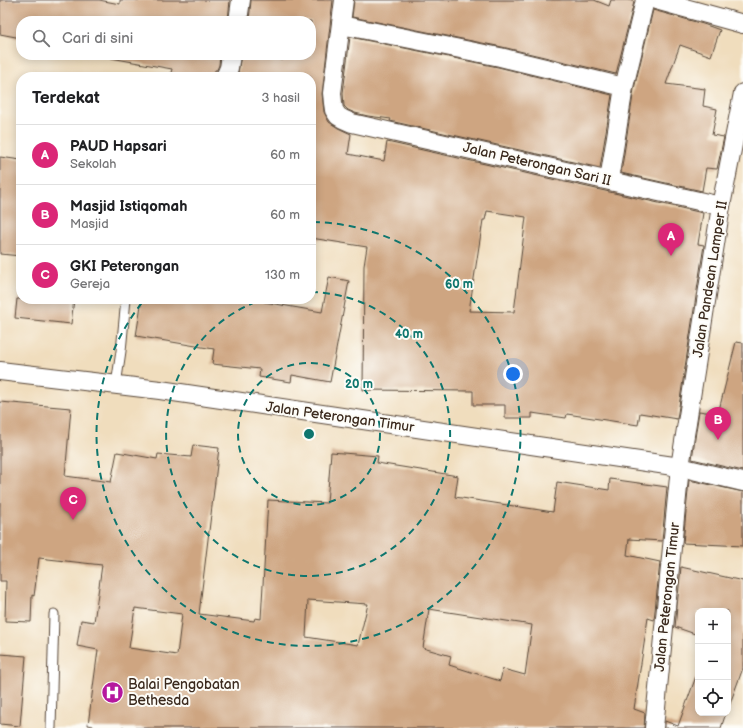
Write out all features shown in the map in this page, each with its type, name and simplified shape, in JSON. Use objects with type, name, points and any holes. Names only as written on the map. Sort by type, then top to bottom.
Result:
[{"type":"street","points":[[239,16],[241,0]]},
{"type":"street","points":[[344,0],[341,25],[500,57],[624,87]]},
{"type":"street","points":[[609,180],[624,87],[645,0]]},
{"type":"street","points":[[656,0],[743,24]]},
{"type":"street","name":"Jalan Peterongan Sari II","points":[[341,25],[332,103],[338,116],[343,119],[352,123],[721,206]]},
{"type":"street","points":[[227,72],[230,60]]},
{"type":"street","name":"Jalan Pandean Lamper II","points":[[680,467],[721,206],[743,93]]},
{"type":"street","name":"Jalan Peterongan Timur","points":[[0,371],[176,392],[680,467],[743,482]]},
{"type":"street","name":"Jalan Peterongan Timur","points":[[654,728],[680,467]]},
{"type":"lane","points":[[116,385],[126,304]]},
{"type":"lane","points":[[51,728],[54,614]]},
{"type":"building","points":[[0,0],[99,0],[120,4],[120,0],[230,0],[228,16],[16,16],[16,37],[0,34]]},
{"type":"building","points":[[251,0],[333,0],[322,94],[324,112],[329,122],[351,134],[348,154],[384,161],[387,142],[703,213],[698,244],[704,245],[677,419],[640,413],[638,425],[567,414],[566,418],[532,413],[532,418],[505,418],[505,405],[473,405],[473,391],[363,390],[364,266],[367,247],[316,239],[316,72],[238,72],[240,60],[316,60],[316,16],[249,16]],"holes":[[[487,211],[526,217],[514,312],[469,311],[483,220],[485,220]]]},
{"type":"building","points":[[354,0],[594,0],[609,6],[611,0],[629,0],[634,2],[616,74],[502,47],[352,17]]},
{"type":"building","points":[[653,10],[720,30],[711,56],[680,45],[666,84],[705,89],[703,106],[717,109],[712,135],[724,137],[717,169],[706,168],[702,191],[621,173],[634,89]]},
{"type":"building","points":[[350,37],[498,67],[612,95],[600,168],[390,121],[391,119],[368,116],[348,110],[344,106],[343,93]]},
{"type":"building","points":[[122,60],[220,60],[219,65],[215,72],[171,72],[172,69]]},
{"type":"building","points":[[0,157],[16,159],[16,256],[0,254]]},
{"type":"building","points":[[329,277],[349,281],[330,382],[292,375],[291,382],[259,377],[260,369],[212,364],[214,349],[136,336],[141,304],[276,304],[322,312]]},
{"type":"building","points":[[16,304],[73,304],[71,324],[15,318]]},
{"type":"building","points":[[736,342],[743,343],[743,471],[692,459],[699,411],[718,414]]},
{"type":"building","points":[[0,402],[71,408],[65,476],[111,482],[117,452],[157,459],[158,454],[191,457],[193,445],[219,448],[199,614],[254,621],[255,618],[261,619],[268,500],[327,503],[331,452],[378,456],[377,463],[458,476],[455,497],[553,512],[557,482],[609,490],[610,479],[667,487],[662,541],[629,539],[627,555],[660,562],[654,620],[648,618],[634,709],[645,713],[644,728],[93,728],[93,726],[88,725],[98,650],[77,646],[81,620],[94,622],[102,565],[39,558],[34,596],[32,595],[31,622],[5,621],[6,581],[0,581]],"holes":[[[308,600],[368,604],[358,645],[306,637]],[[135,608],[182,614],[177,655],[129,648]],[[429,609],[532,625],[525,675],[503,669],[500,681],[449,665],[451,656],[423,648]]]},
{"type":"building","points":[[689,480],[743,492],[743,546],[683,543]]},
{"type":"building","points":[[681,567],[743,581],[743,668],[731,701],[731,608],[695,608],[695,634],[675,627]]},
{"type":"building","points":[[0,654],[26,656],[20,726],[0,724]]},
{"type":"building","points":[[695,679],[695,716],[725,716],[721,728],[665,728],[665,721],[678,726]]},
{"type":"place","name":"PAUD Hapsari","points":[[671,256]]},
{"type":"place","name":"Masjid Istiqomah","points":[[718,440]]},
{"type":"place","name":"GKI Peterongan","points":[[73,520]]},
{"type":"place","name":"Balai Pengobatan Bethesda","points":[[112,692]]}]
